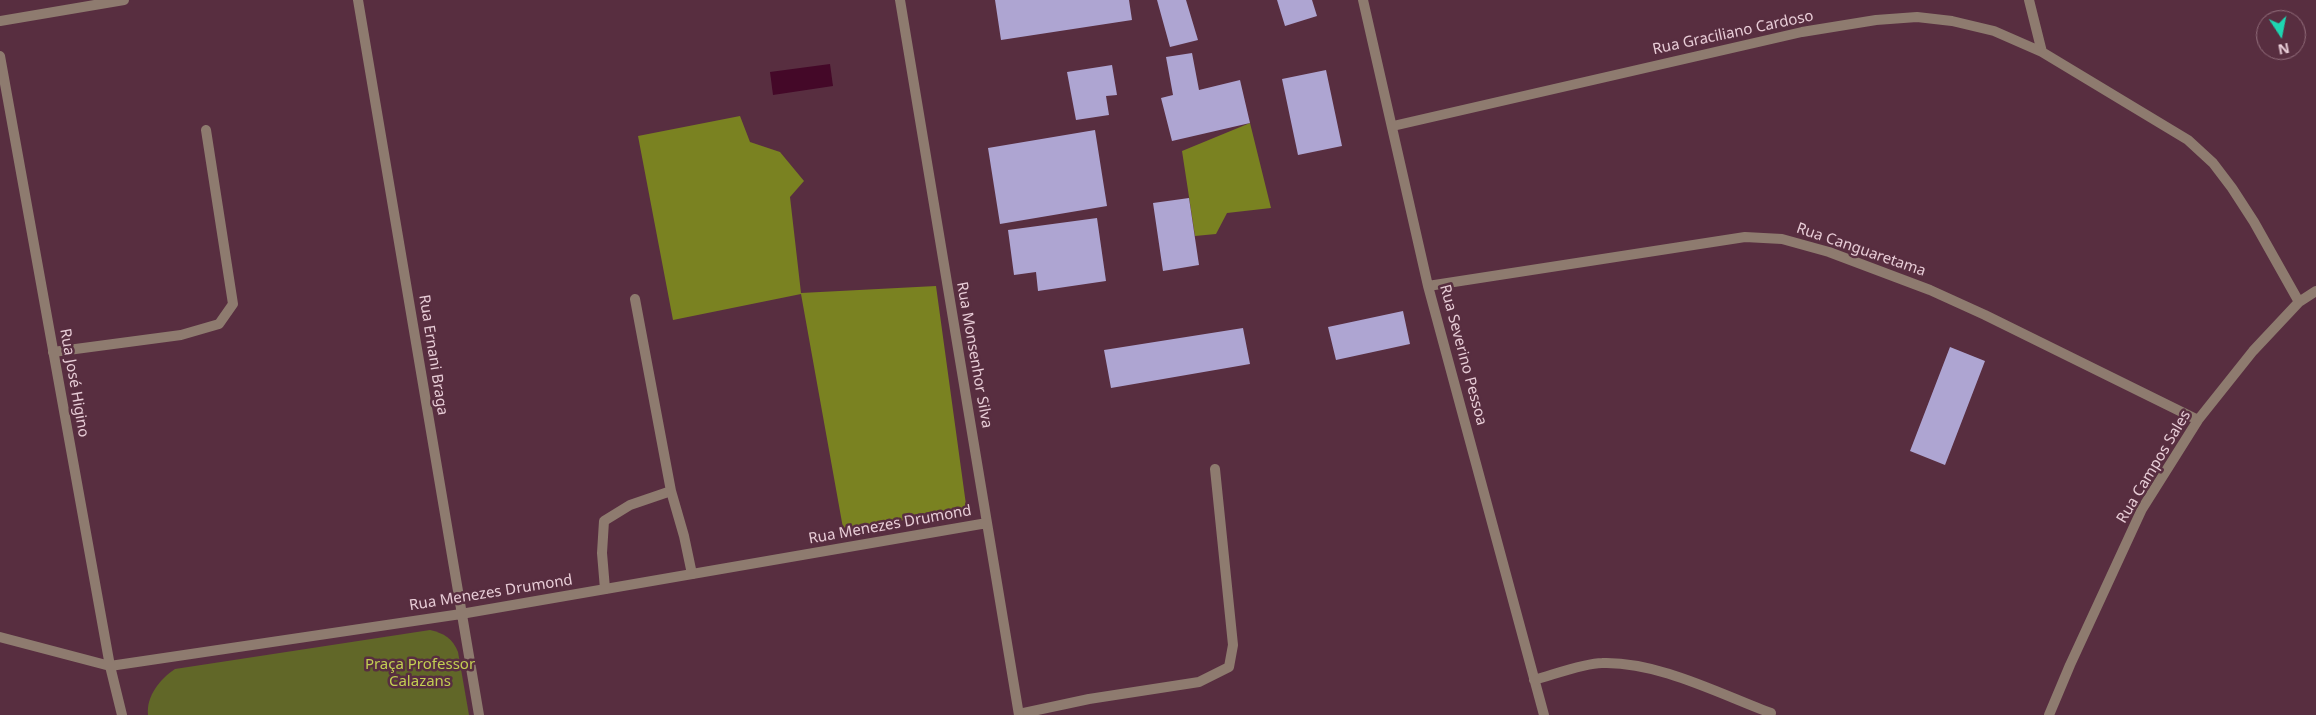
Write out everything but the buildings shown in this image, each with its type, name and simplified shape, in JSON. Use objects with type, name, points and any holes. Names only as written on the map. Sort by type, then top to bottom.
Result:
[{"type":"street","points":[[0,21],[124,0]]},
{"type":"street","name":"Rua Ernani Braga","points":[[358,0],[479,715]]},
{"type":"street","name":"Rua Monsenhor Silva","points":[[900,0],[1019,714]]},
{"type":"street","name":"Rua Severino Pessoa","points":[[1363,0],[1428,286],[1544,715]]},
{"type":"street","points":[[2029,0],[2042,52]]},
{"type":"street","name":"Rua Graciliano Cardoso","points":[[1392,126],[1802,32],[1876,20],[1917,16],[1952,21],[1994,31],[2042,52],[2188,140],[2213,163],[2254,222],[2299,302]]},
{"type":"street","name":"Rua José Higino","points":[[0,56],[110,666],[122,715]]},
{"type":"street","points":[[53,352],[181,335],[219,324],[233,304],[206,130]]},
{"type":"street","name":"Rua Canguaretama","points":[[1428,286],[1746,237],[1782,239],[1829,252],[1938,294],[1985,315],[2198,420]]},
{"type":"street","name":"Rua Campos Sales","points":[[2049,715],[2142,509],[2198,420],[2253,351],[2299,302],[2316,291]]},
{"type":"street","points":[[634,299],[670,491],[684,536],[692,574]]},
{"type":"street","points":[[1019,714],[1088,699],[1199,682],[1229,667],[1233,645],[1215,469]]},
{"type":"street","points":[[604,589],[602,554],[604,520],[630,505],[670,491]]},
{"type":"street","name":"Rua Menezes Drumond","points":[[0,637],[110,666],[461,614],[987,523]]},
{"type":"street","points":[[1534,680],[1600,662],[1641,667],[1678,678],[1771,714]]},
{"type":"green space","points":[[740,116],[750,142],[780,152],[804,181],[790,197],[801,293],[936,286],[967,512],[843,528],[801,294],[673,320],[638,136]]},
{"type":"green space","points":[[1250,123],[1271,208],[1227,213],[1216,234],[1195,236],[1182,151]]},
{"type":"green space","name":"Praça Professor Calazans","points":[[430,630],[447,637],[456,647],[469,715],[148,715],[149,701],[155,689],[175,669]]},
{"type":"shaded area","points":[[830,64],[833,86],[773,95],[770,72]]}]
